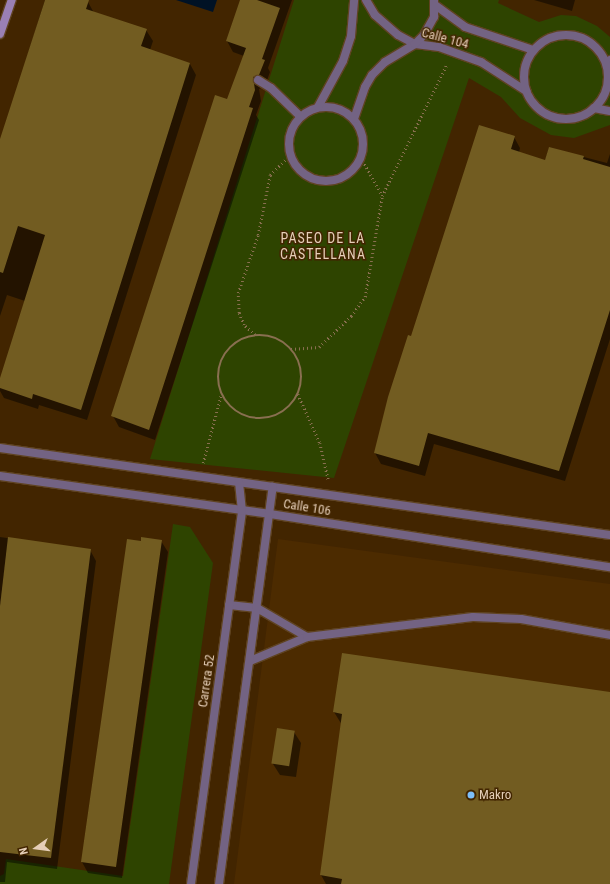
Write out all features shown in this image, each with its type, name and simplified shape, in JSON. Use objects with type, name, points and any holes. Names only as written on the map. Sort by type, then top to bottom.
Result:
[{"type":"main road","points":[[0,34],[12,0]]},
{"type":"street","points":[[318,107],[343,61],[351,36],[354,0]]},
{"type":"street","name":"Calle 104","points":[[366,0],[386,27],[415,44],[454,51],[480,62],[526,91],[533,103],[543,113],[556,118],[570,119],[583,116],[594,108],[607,87],[608,61],[590,43],[579,37],[554,36],[533,50],[465,27],[435,3]]},
{"type":"street","points":[[354,119],[365,87],[372,75],[385,62],[415,44],[430,25],[435,3]]},
{"type":"street","points":[[526,91],[524,77],[526,63],[533,50]]},
{"type":"street","points":[[258,80],[271,88],[300,116]]},
{"type":"street","points":[[318,107],[338,108],[354,119],[362,138],[361,157],[349,174],[330,182],[319,181],[305,175],[294,164],[290,155],[290,134],[300,116],[318,107]]},
{"type":"street","points":[[594,108],[610,111]]},
{"type":"street","name":"Calle 106","points":[[0,448],[610,535]]},
{"type":"street","name":"Calle 106","points":[[0,476],[270,514],[610,567]]},
{"type":"street","name":"Carrera 52","points":[[191,884],[242,511],[239,482]]},
{"type":"street","points":[[219,884],[273,487]]},
{"type":"street","points":[[229,605],[257,608],[307,637]]},
{"type":"street","points":[[250,662],[307,637],[473,617],[498,617],[610,635]]},
{"type":"path","points":[[291,350],[319,347],[351,316],[365,296],[382,196],[454,51]]},
{"type":"path","points":[[256,335],[242,319],[237,304],[238,293],[258,236],[270,175],[290,155]]},
{"type":"path","points":[[361,157],[382,196]]},
{"type":"path","points":[[201,476],[207,445],[221,394],[218,375],[224,356],[232,346],[243,338],[256,335],[269,336],[281,341],[291,350],[301,371],[298,394],[283,413],[260,420],[237,413],[221,394]]},
{"type":"path","points":[[298,394],[320,443],[332,495]]},
{"type":"shaded area","points":[[278,539],[610,584],[610,884],[234,884]]},
{"type":"green space","points":[[294,0],[499,0],[498,3],[539,22],[561,15],[576,16],[597,26],[610,37],[610,125],[574,138],[551,135],[520,118],[501,97],[469,78],[334,478],[150,459]]},
{"type":"green space","points":[[173,524],[190,527],[213,563],[169,884],[0,884],[0,876],[4,874],[6,859],[123,876]]},
{"type":"water","points":[[176,0],[217,0],[213,12]]},
{"type":"building","points":[[45,0],[89,0],[86,9],[147,29],[141,46],[190,63],[81,410],[33,394],[32,399],[0,388],[0,378],[45,235],[18,226],[3,273],[0,272],[0,139]]},
{"type":"building","points":[[240,0],[257,0],[280,8],[262,59],[265,60],[259,75],[253,77],[255,90],[249,107],[253,108],[149,430],[111,416],[215,95],[227,99],[246,48],[226,41]]},
{"type":"building","points":[[479,125],[515,136],[511,149],[545,160],[549,147],[584,156],[583,159],[610,167],[610,310],[559,471],[428,433],[419,466],[374,453],[388,397],[408,335],[411,336]]},
{"type":"building","points":[[8,537],[91,549],[51,858],[0,852],[0,606]]},
{"type":"building","points":[[141,537],[162,540],[116,867],[81,862],[127,539],[141,541]]},
{"type":"building","name":"Makro","points":[[342,653],[610,692],[610,884],[341,884],[342,879],[320,875],[342,714],[333,712]]},
{"type":"building","points":[[277,728],[295,731],[289,766],[271,764]]},
{"type":"place","name":"Makro","points":[[471,795]]},
{"type":"district","name":"PASEO DE LA CASTELLANA","points":[[323,246]]}]
